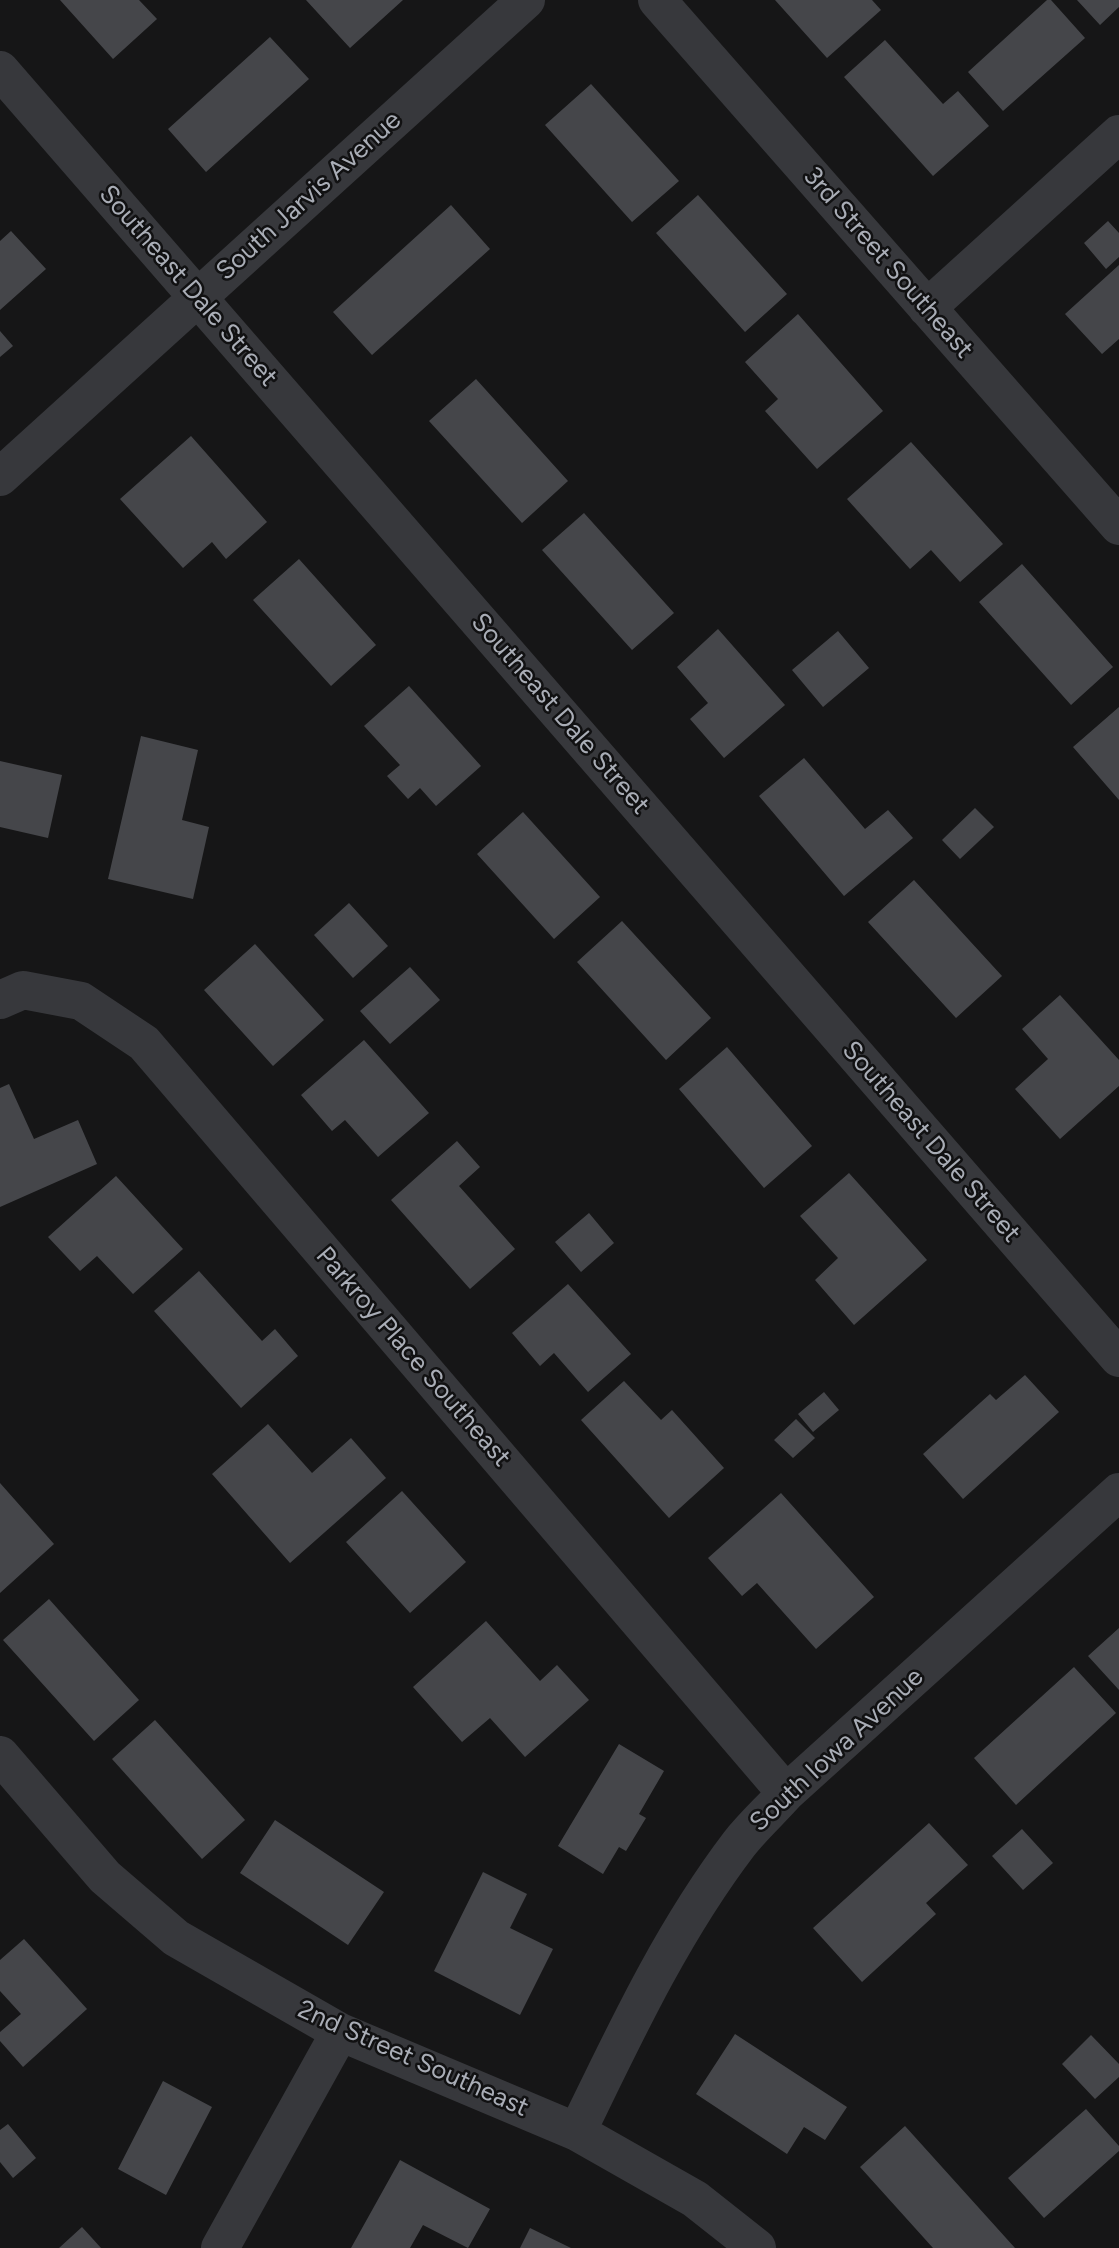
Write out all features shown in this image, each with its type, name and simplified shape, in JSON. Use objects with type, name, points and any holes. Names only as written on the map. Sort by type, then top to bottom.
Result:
[{"type":"street","name":"South Jarvis Avenue","points":[[0,477],[526,0]]},
{"type":"street","name":"3rd Street Southeast","points":[[657,0],[1119,526]]},
{"type":"street","name":"Southeast Dale Street","points":[[0,70],[1119,1358]]},
{"type":"street","points":[[927,308],[1119,134]]},
{"type":"street","name":"Parkroy Place Southeast","points":[[0,1000],[23,990],[81,1001],[144,1043],[786,1793]]},
{"type":"street","name":"South Iowa Avenue","points":[[577,2132],[644,1994],[705,1891],[741,1842],[786,1793],[1119,1492]]},
{"type":"street","name":"2nd Street Southeast","points":[[0,1755],[106,1877],[176,1938],[340,2032],[577,2132],[695,2199],[757,2248]]},
{"type":"street","points":[[220,2248],[340,2032]]},
{"type":"building","points":[[60,0],[139,0],[157,19],[113,59]]},
{"type":"building","points":[[306,0],[403,0],[350,48]]},
{"type":"building","points":[[775,0],[872,0],[881,10],[827,58]]},
{"type":"building","points":[[1047,0],[1051,0],[1085,38],[1003,111],[968,72]]},
{"type":"building","points":[[1077,0],[1119,0],[1119,7],[1100,25]]},
{"type":"building","points":[[270,37],[309,79],[206,172],[168,129]]},
{"type":"building","points":[[885,40],[943,104],[958,91],[989,126],[933,176],[844,77]]},
{"type":"building","points":[[591,84],[679,181],[632,222],[545,125]]},
{"type":"building","points":[[698,195],[787,294],[745,332],[656,233]]},
{"type":"building","points":[[451,205],[490,249],[372,355],[333,312]]},
{"type":"building","points":[[1108,221],[1119,233],[1119,257],[1106,269],[1084,243]]},
{"type":"building","points":[[11,231],[46,269],[0,310],[0,241]]},
{"type":"building","points":[[1119,265],[1119,339],[1102,354],[1065,314]]},
{"type":"building","points":[[798,314],[883,411],[817,469],[765,411],[778,399],[745,362]]},
{"type":"building","points":[[0,331],[13,346],[0,357]]},
{"type":"building","points":[[476,379],[568,481],[522,523],[429,421]]},
{"type":"building","points":[[191,436],[267,522],[226,559],[212,542],[183,568],[120,499]]},
{"type":"building","points":[[911,442],[1003,544],[960,582],[931,550],[910,569],[847,499]]},
{"type":"building","points":[[584,513],[674,613],[632,650],[542,550]]},
{"type":"building","points":[[299,559],[376,645],[331,686],[253,600]]},
{"type":"building","points":[[1022,564],[1113,667],[1071,705],[979,602]]},
{"type":"building","points":[[718,629],[785,705],[724,758],[690,719],[708,703],[677,667]]},
{"type":"building","points":[[838,631],[869,668],[823,707],[792,670]]},
{"type":"building","points":[[409,686],[481,766],[436,806],[420,788],[408,799],[387,776],[400,765],[364,726]]},
{"type":"building","points":[[1119,707],[1119,800],[1073,747]]},
{"type":"building","points":[[141,736],[198,750],[182,820],[209,827],[193,899],[108,879]]},
{"type":"building","points":[[804,758],[865,829],[888,810],[913,838],[844,896],[759,796]]},
{"type":"building","points":[[0,761],[62,775],[48,838],[0,827]]},
{"type":"building","points":[[975,808],[994,827],[960,859],[942,840]]},
{"type":"building","points":[[523,812],[600,897],[554,939],[477,854]]},
{"type":"building","points":[[914,880],[1002,976],[956,1018],[868,922]]},
{"type":"building","points":[[349,903],[388,946],[353,978],[314,935]]},
{"type":"building","points":[[622,921],[711,1018],[666,1060],[577,962]]},
{"type":"building","points":[[255,944],[324,1020],[273,1066],[204,990]]},
{"type":"building","points":[[410,967],[440,1000],[390,1044],[360,1011]]},
{"type":"building","points":[[1060,995],[1119,1060],[1119,1086],[1060,1139],[1015,1089],[1048,1059],[1022,1029]]},
{"type":"building","points":[[364,1040],[429,1113],[378,1157],[345,1120],[332,1131],[301,1095]]},
{"type":"building","points":[[727,1047],[812,1146],[764,1188],[679,1089]]},
{"type":"building","points":[[9,1084],[34,1139],[78,1120],[97,1164],[0,1207],[0,1088]]},
{"type":"building","points":[[457,1141],[480,1167],[459,1186],[515,1249],[470,1289],[391,1200]]},
{"type":"building","points":[[849,1173],[927,1260],[854,1325],[815,1280],[838,1258],[800,1216]]},
{"type":"building","points":[[116,1176],[183,1249],[133,1294],[97,1256],[80,1271],[48,1237]]},
{"type":"building","points":[[589,1213],[614,1243],[581,1272],[555,1242]]},
{"type":"building","points":[[199,1271],[262,1341],[275,1329],[298,1356],[241,1408],[154,1311]]},
{"type":"building","points":[[568,1284],[631,1354],[588,1392],[554,1353],[540,1366],[512,1333]]},
{"type":"building","points":[[1025,1375],[1059,1412],[963,1499],[923,1454],[990,1394],[996,1400]]},
{"type":"building","points":[[624,1381],[661,1420],[672,1410],[724,1468],[669,1518],[581,1420]]},
{"type":"building","points":[[824,1392],[839,1410],[813,1432],[798,1414]]},
{"type":"building","points":[[796,1419],[815,1438],[793,1458],[774,1440]]},
{"type":"building","points":[[268,1424],[312,1473],[351,1438],[386,1478],[290,1563],[212,1474]]},
{"type":"building","points":[[0,1483],[54,1544],[0,1593]]},
{"type":"building","points":[[402,1491],[466,1562],[410,1613],[346,1542]]},
{"type":"building","points":[[781,1493],[874,1597],[816,1649],[757,1583],[742,1596],[708,1558]]},
{"type":"building","points":[[49,1599],[139,1700],[94,1741],[3,1640]]},
{"type":"building","points":[[486,1621],[540,1681],[557,1665],[589,1700],[525,1757],[490,1718],[462,1742],[413,1687]]},
{"type":"building","points":[[1119,1628],[1119,1690],[1088,1656]]},
{"type":"building","points":[[1074,1667],[1116,1713],[1016,1805],[974,1758]]},
{"type":"building","points":[[155,1720],[245,1820],[202,1859],[112,1759]]},
{"type":"building","points":[[619,1744],[664,1771],[639,1814],[646,1818],[626,1851],[619,1847],[603,1874],[558,1846]]},
{"type":"building","points":[[275,1820],[384,1892],[348,1945],[240,1873]]},
{"type":"building","points":[[929,1823],[968,1865],[926,1903],[936,1914],[862,1982],[813,1928]]},
{"type":"building","points":[[1022,1829],[1053,1863],[1023,1890],[992,1856]]},
{"type":"building","points":[[483,1872],[527,1894],[510,1928],[553,1949],[520,2015],[434,1971]]},
{"type":"building","points":[[24,1939],[87,2009],[23,2067],[0,2041],[0,2032],[21,2014],[0,1991],[0,1960]]},
{"type":"building","points":[[735,2034],[847,2107],[825,2140],[804,2127],[787,2154],[696,2094]]},
{"type":"building","points":[[1091,2035],[1119,2064],[1119,2077],[1095,2099],[1062,2064]]},
{"type":"building","points":[[163,2081],[212,2107],[166,2195],[118,2169]]},
{"type":"building","points":[[1086,2109],[1119,2146],[1119,2151],[1044,2218],[1008,2178]]},
{"type":"building","points":[[8,2124],[36,2158],[13,2178],[0,2162],[0,2130]]},
{"type":"building","points":[[905,2126],[1015,2248],[933,2248],[860,2167]]},
{"type":"building","points":[[400,2160],[490,2209],[468,2248],[423,2225],[410,2248],[351,2248]]},
{"type":"building","points":[[82,2227],[101,2248],[59,2248]]},
{"type":"building","points":[[530,2228],[571,2248],[520,2248]]}]
